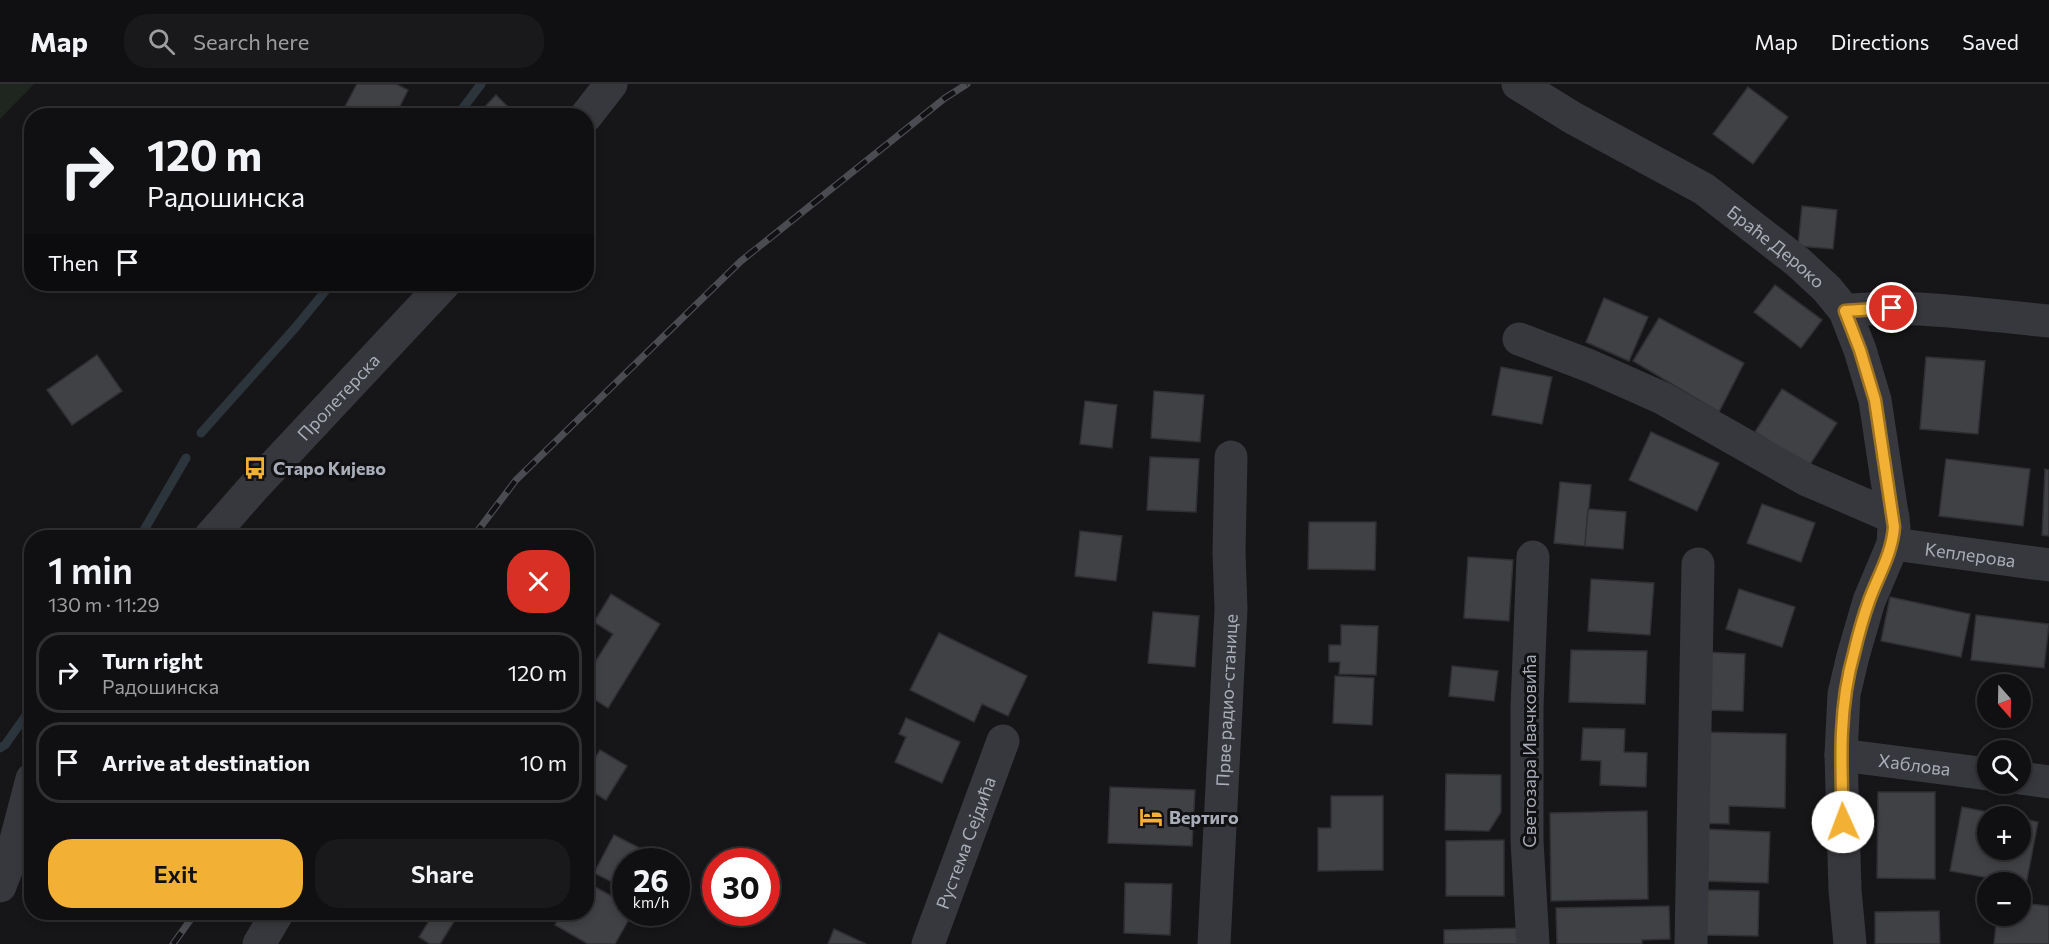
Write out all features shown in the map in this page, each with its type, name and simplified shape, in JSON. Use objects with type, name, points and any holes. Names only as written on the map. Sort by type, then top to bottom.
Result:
[{"type":"street","points":[[592,108],[611,84]]},
{"type":"street","name":"Браће Дероко","points":[[1518,84],[1573,118],[1704,189],[1798,262],[1827,289],[1845,311],[1875,400],[1893,530]]},
{"type":"street","name":"Пролетерска","points":[[216,530],[437,291]]},
{"type":"street","points":[[1845,311],[1911,308],[2049,321]]},
{"type":"street","points":[[1519,339],[1590,366],[1662,398],[1893,530],[1869,601],[1844,694],[1841,755],[1845,890],[1850,944]]},
{"type":"street","name":"Прве радио-станице","points":[[1214,944],[1231,609],[1229,552],[1231,457]]},
{"type":"street","name":"Кеплерова","points":[[1893,530],[2049,565]]},
{"type":"street","name":"Светозара Ивачковића","points":[[1533,557],[1527,718],[1527,841],[1533,944]]},
{"type":"street","points":[[1691,944],[1698,564]]},
{"type":"street","name":"Рустема Сејдића","points":[[928,944],[1003,741]]},
{"type":"street","name":"Хаблова","points":[[1841,755],[1977,773]]},
{"type":"street","points":[[2031,780],[2049,782]]},
{"type":"street","points":[[0,886],[12,855],[24,809]]},
{"type":"street","points":[[259,944],[273,920]]},
{"type":"shaded area","points":[[0,84],[34,84],[0,119]]},
{"type":"building","points":[[357,84],[396,84],[408,90],[399,108],[344,108]]},
{"type":"building","points":[[1748,87],[1788,117],[1753,164],[1713,134]]},
{"type":"building","points":[[496,95],[509,108],[484,108]]},
{"type":"building","points":[[1802,206],[1837,210],[1833,249],[1798,246]]},
{"type":"building","points":[[1775,285],[1822,320],[1801,348],[1754,312]]},
{"type":"building","points":[[1604,298],[1648,317],[1629,361],[1586,342]]},
{"type":"building","points":[[1659,318],[1744,363],[1719,412],[1633,361]]},
{"type":"building","points":[[97,355],[122,391],[72,425],[47,390]]},
{"type":"building","points":[[1926,357],[1985,361],[1978,434],[1920,429]]},
{"type":"building","points":[[1501,367],[1552,377],[1542,424],[1492,415]]},
{"type":"building","points":[[1782,389],[1837,423],[1809,466],[1755,432]]},
{"type":"building","points":[[1154,391],[1204,395],[1200,442],[1151,438]]},
{"type":"building","points":[[1085,401],[1117,405],[1112,448],[1080,444]]},
{"type":"building","points":[[1651,432],[1719,463],[1697,511],[1629,480]]},
{"type":"building","points":[[1150,457],[1199,459],[1196,512],[1147,510]]},
{"type":"building","points":[[1946,459],[2030,469],[2023,526],[1939,516]]},
{"type":"building","points":[[2045,469],[2049,470],[2049,536],[2042,535]]},
{"type":"building","points":[[1560,482],[1591,485],[1585,546],[1554,543]]},
{"type":"building","points":[[1762,504],[1815,523],[1801,562],[1747,543]]},
{"type":"building","points":[[1588,509],[1626,512],[1623,549],[1585,546]]},
{"type":"building","points":[[1309,522],[1376,522],[1375,570],[1308,569]]},
{"type":"building","points":[[1080,531],[1122,536],[1116,581],[1075,576]]},
{"type":"building","points":[[1468,557],[1513,560],[1509,621],[1464,618]]},
{"type":"building","points":[[1591,579],[1654,583],[1650,635],[1588,631]]},
{"type":"building","points":[[1739,589],[1795,607],[1782,647],[1726,629]]},
{"type":"building","points":[[611,594],[660,624],[608,708],[594,699],[594,664],[613,634],[594,622]]},
{"type":"building","points":[[1890,597],[1970,614],[1961,657],[1881,641]]},
{"type":"building","points":[[1153,612],[1199,616],[1195,667],[1148,663]]},
{"type":"building","points":[[1976,615],[2049,624],[2044,668],[1971,660]]},
{"type":"building","points":[[1341,625],[1378,626],[1376,675],[1339,674],[1340,662],[1329,662],[1329,645],[1341,645]]},
{"type":"building","points":[[939,633],[1027,676],[1008,716],[982,704],[974,722],[910,690]]},
{"type":"building","points":[[1571,650],[1647,651],[1645,704],[1569,702]]},
{"type":"building","points":[[1706,652],[1745,654],[1743,711],[1704,710]]},
{"type":"building","points":[[1452,666],[1498,671],[1494,701],[1449,696]]},
{"type":"building","points":[[1335,676],[1374,678],[1372,725],[1333,723]]},
{"type":"building","points":[[906,718],[960,742],[942,783],[895,762],[906,737],[899,734]]},
{"type":"building","points":[[1583,728],[1625,729],[1624,752],[1647,753],[1646,787],[1600,785],[1601,761],[1581,760]]},
{"type":"building","points":[[1699,732],[1786,734],[1785,808],[1729,806],[1729,824],[1697,823]]},
{"type":"building","points":[[600,750],[627,766],[606,800],[594,793],[594,759]]},
{"type":"building","points":[[1446,774],[1501,775],[1501,812],[1489,831],[1445,830]]},
{"type":"building","name":"Вертиго","points":[[1110,787],[1195,790],[1192,846],[1108,843]]},
{"type":"building","points":[[1878,792],[1935,792],[1935,879],[1877,878]]},
{"type":"building","points":[[1331,796],[1383,796],[1383,870],[1318,871],[1318,828],[1331,828]]},
{"type":"building","points":[[1962,807],[1977,810],[1977,860],[2031,860],[2028,872],[1977,872],[1977,876],[1950,871]]},
{"type":"building","points":[[1647,811],[1648,899],[1551,901],[1550,813]]},
{"type":"building","points":[[2031,820],[2038,822],[2031,859]]},
{"type":"building","points":[[1704,829],[1770,832],[1768,883],[1702,881]]},
{"type":"building","points":[[614,835],[640,848],[612,848],[612,882],[594,873]]},
{"type":"building","points":[[1504,840],[1504,896],[1446,896],[1446,841]]},
{"type":"building","points":[[1125,883],[1172,884],[1170,935],[1124,933]]},
{"type":"building","points":[[594,886],[612,896],[612,926],[625,926],[615,944],[588,944],[555,925],[558,920],[594,920]]},
{"type":"building","points":[[1707,890],[1759,891],[1758,936],[1705,935]]},
{"type":"building","points":[[2031,904],[2049,906],[2049,944],[1994,944],[1996,926],[2031,926]]},
{"type":"building","points":[[1669,906],[1670,939],[1642,940],[1642,944],[1557,944],[1556,908]]},
{"type":"building","points":[[1939,911],[1940,944],[1875,944],[1875,912]]},
{"type":"building","points":[[427,920],[455,920],[440,944],[430,944],[419,937],[429,921]]},
{"type":"building","points":[[1523,928],[1523,944],[1444,944],[1444,930]]},
{"type":"building","points":[[834,929],[866,944],[828,944]]},
{"type":"waterway","points":[[463,108],[481,84]]},
{"type":"waterway","points":[[201,433],[325,291]]},
{"type":"waterway","points":[[144,530],[186,458]]},
{"type":"waterway","points":[[0,748],[5,745],[24,718]]},
{"type":"railway","points":[[478,530],[516,480],[741,261],[945,98],[967,84]]},
{"type":"railway","points":[[173,944],[190,920]]},
{"type":"place","name":"Старо Кијево","points":[[255,468]]},
{"type":"place","name":"Вертиго","points":[[1151,817]]},
{"type":"route","points":[[1843,822],[1841,755],[1844,694],[1869,601],[1893,544],[1894,527],[1875,400],[1845,311],[1892,308]]}]
